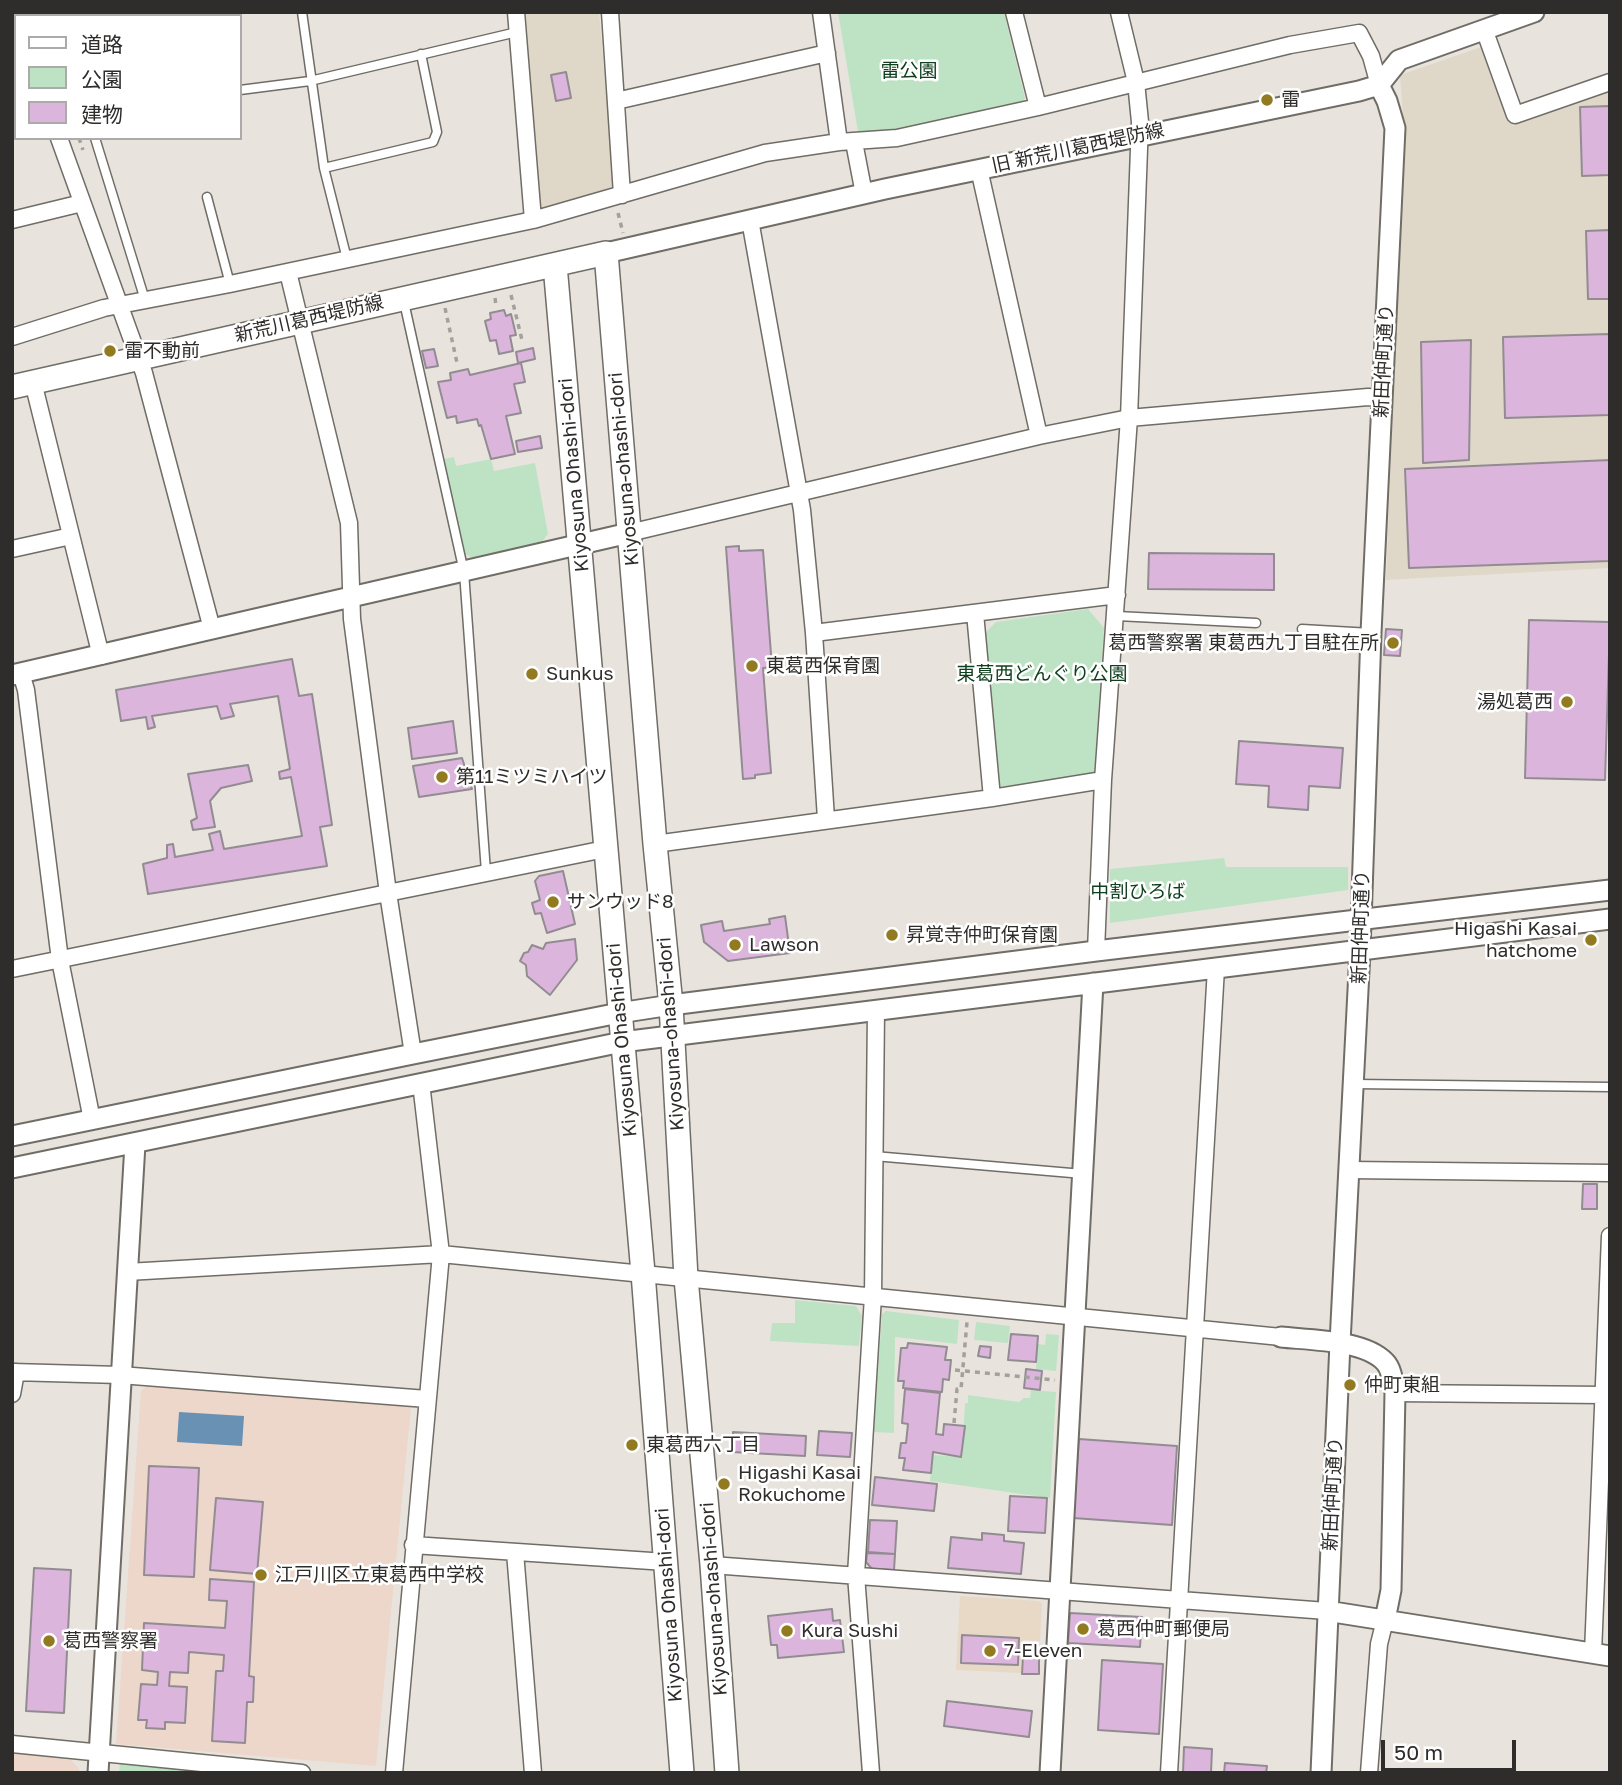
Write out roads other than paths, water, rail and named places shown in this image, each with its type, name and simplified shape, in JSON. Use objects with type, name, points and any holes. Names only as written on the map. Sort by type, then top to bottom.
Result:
[{"type":"main road","name":"新荒川葛西堤防線","points":[[23,384],[606,253]]},
{"type":"main road","name":"Kiyosuna-ohashi-dori","points":[[606,253],[671,1005],[686,1278],[712,1565],[727,1773]]},
{"type":"main road","name":"Kiyosuna Ohashi-dori","points":[[555,265],[643,1273],[682,1773]]},
{"type":"street","points":[[516,12],[533,220]]},
{"type":"street","points":[[610,12],[620,203]]},
{"type":"street","points":[[821,12],[827,53],[847,142],[864,194]]},
{"type":"street","points":[[1014,12],[1038,107]]},
{"type":"street","points":[[1096,951],[1104,780],[1129,418],[1140,135],[1136,82],[1119,12]]},
{"type":"street","points":[[1379,85],[1399,60],[1534,12]]},
{"type":"street","points":[[1484,29],[1515,115],[1610,82]]},
{"type":"street","points":[[12,337],[104,307],[230,284],[620,203],[765,153],[897,138],[1038,107],[1290,45],[1359,33],[1379,85]]},
{"type":"street","points":[[616,101],[827,53]]},
{"type":"street","name":"旧 新荒川葛西堤防線","points":[[606,253],[979,169],[1379,85]]},
{"type":"street","name":"新田仲町通り","points":[[1321,1773],[1362,919],[1371,634],[1395,128],[1388,101],[1379,85]]},
{"type":"street","points":[[61,140],[139,357],[212,629]]},
{"type":"street","points":[[979,169],[1039,436]]},
{"type":"street","points":[[12,220],[82,203]]},
{"type":"street","points":[[750,220],[800,494],[814,633],[826,819]]},
{"type":"street","points":[[288,272],[349,523],[352,620],[388,893],[413,1054]]},
{"type":"street","points":[[23,384],[71,536],[101,656]]},
{"type":"street","points":[[92,1120],[60,960],[26,690],[16,674],[800,494],[1039,436],[1129,418],[1368,397],[1382,398]]},
{"type":"street","points":[[12,549],[71,536]]},
{"type":"street","points":[[814,633],[1117,595]]},
{"type":"street","points":[[975,613],[992,798]]},
{"type":"street","points":[[655,844],[1104,780]]},
{"type":"street","points":[[12,969],[605,849]]},
{"type":"street","points":[[12,1136],[413,1054],[671,1005],[1610,890]]},
{"type":"street","points":[[12,1168],[622,1042],[1610,919]]},
{"type":"street","points":[[1169,1773],[1216,968]]},
{"type":"street","points":[[1049,1773],[1093,983]]},
{"type":"street","points":[[871,1773],[856,1575],[873,1296],[877,1010]]},
{"type":"street","points":[[394,1773],[442,1254],[421,1083]]},
{"type":"street","points":[[99,1763],[135,1144]]},
{"type":"street","points":[[1349,1171],[1610,1173]]},
{"type":"street","points":[[712,1565],[1327,1611],[1601,1654],[1604,1395],[1610,1236]]},
{"type":"street","points":[[127,1272],[442,1254],[1340,1343],[1372,1352],[1387,1363],[1395,1393],[1391,1591],[1379,1644],[1369,1773]]},
{"type":"street","points":[[12,1394],[14,1372],[120,1376],[427,1399]]},
{"type":"street","points":[[1395,1393],[1604,1395]]},
{"type":"street","points":[[413,1545],[666,1562]]},
{"type":"street","points":[[515,1552],[533,1773]]},
{"type":"street","points":[[12,1744],[99,1763],[302,1773]]},
{"type":"lane","points":[[302,12],[324,168],[347,259]]},
{"type":"lane","points":[[242,90],[310,81],[517,32]]},
{"type":"lane","points":[[324,168],[433,142],[437,132],[421,54]]},
{"type":"lane","points":[[96,140],[145,300]]},
{"type":"lane","points":[[206,197],[230,284]]},
{"type":"lane","points":[[403,298],[464,572],[486,872]]},
{"type":"lane","points":[[1116,616],[1256,624]]},
{"type":"lane","points":[[1301,629],[1371,634]]},
{"type":"lane","points":[[1354,1084],[1610,1087]]},
{"type":"lane","points":[[874,1156],[1083,1174]]},
{"type":"water","points":[[179,1412],[244,1416],[242,1446],[177,1442]]},
{"type":"place","name":"雷","points":[[1267,100]]},
{"type":"place","name":"雷不動前","points":[[110,351]]},
{"type":"place","name":"葛西警察署 東葛西九丁目駐在所","points":[[1393,643]]},
{"type":"place","name":"東葛西保育園","points":[[752,666]]},
{"type":"place","name":"Sunkus","points":[[532,674]]},
{"type":"place","name":"湯処葛西","points":[[1567,702]]},
{"type":"place","name":"第11ミツミハイツ","points":[[442,777]]},
{"type":"place","name":"サンウッド8","points":[[553,902]]},
{"type":"place","name":"昇覚寺仲町保育園","points":[[892,935]]},
{"type":"place","name":"Higashi Kasai hatchome","points":[[1591,940]]},
{"type":"place","name":"Lawson","points":[[735,945]]},
{"type":"place","name":"仲町東組","points":[[1350,1385]]},
{"type":"place","name":"東葛西六丁目","points":[[632,1445]]},
{"type":"place","name":"Higashi Kasai Rokuchome","points":[[724,1484]]},
{"type":"place","name":"江戸川区立東葛西中学校","points":[[261,1575]]},
{"type":"place","name":"葛西仲町郵便局","points":[[1083,1629]]},
{"type":"place","name":"Kura Sushi","points":[[787,1631]]},
{"type":"place","name":"葛西警察署","points":[[49,1641]]},
{"type":"place","name":"7-Eleven","points":[[990,1651]]},
{"type":"park label","name":"雷公園","points":[[909,71]]},
{"type":"park label","name":"東葛西どんぐり公園","points":[[1042,674]]},
{"type":"park label","name":"中割ひろば","points":[[1138,892]]}]
